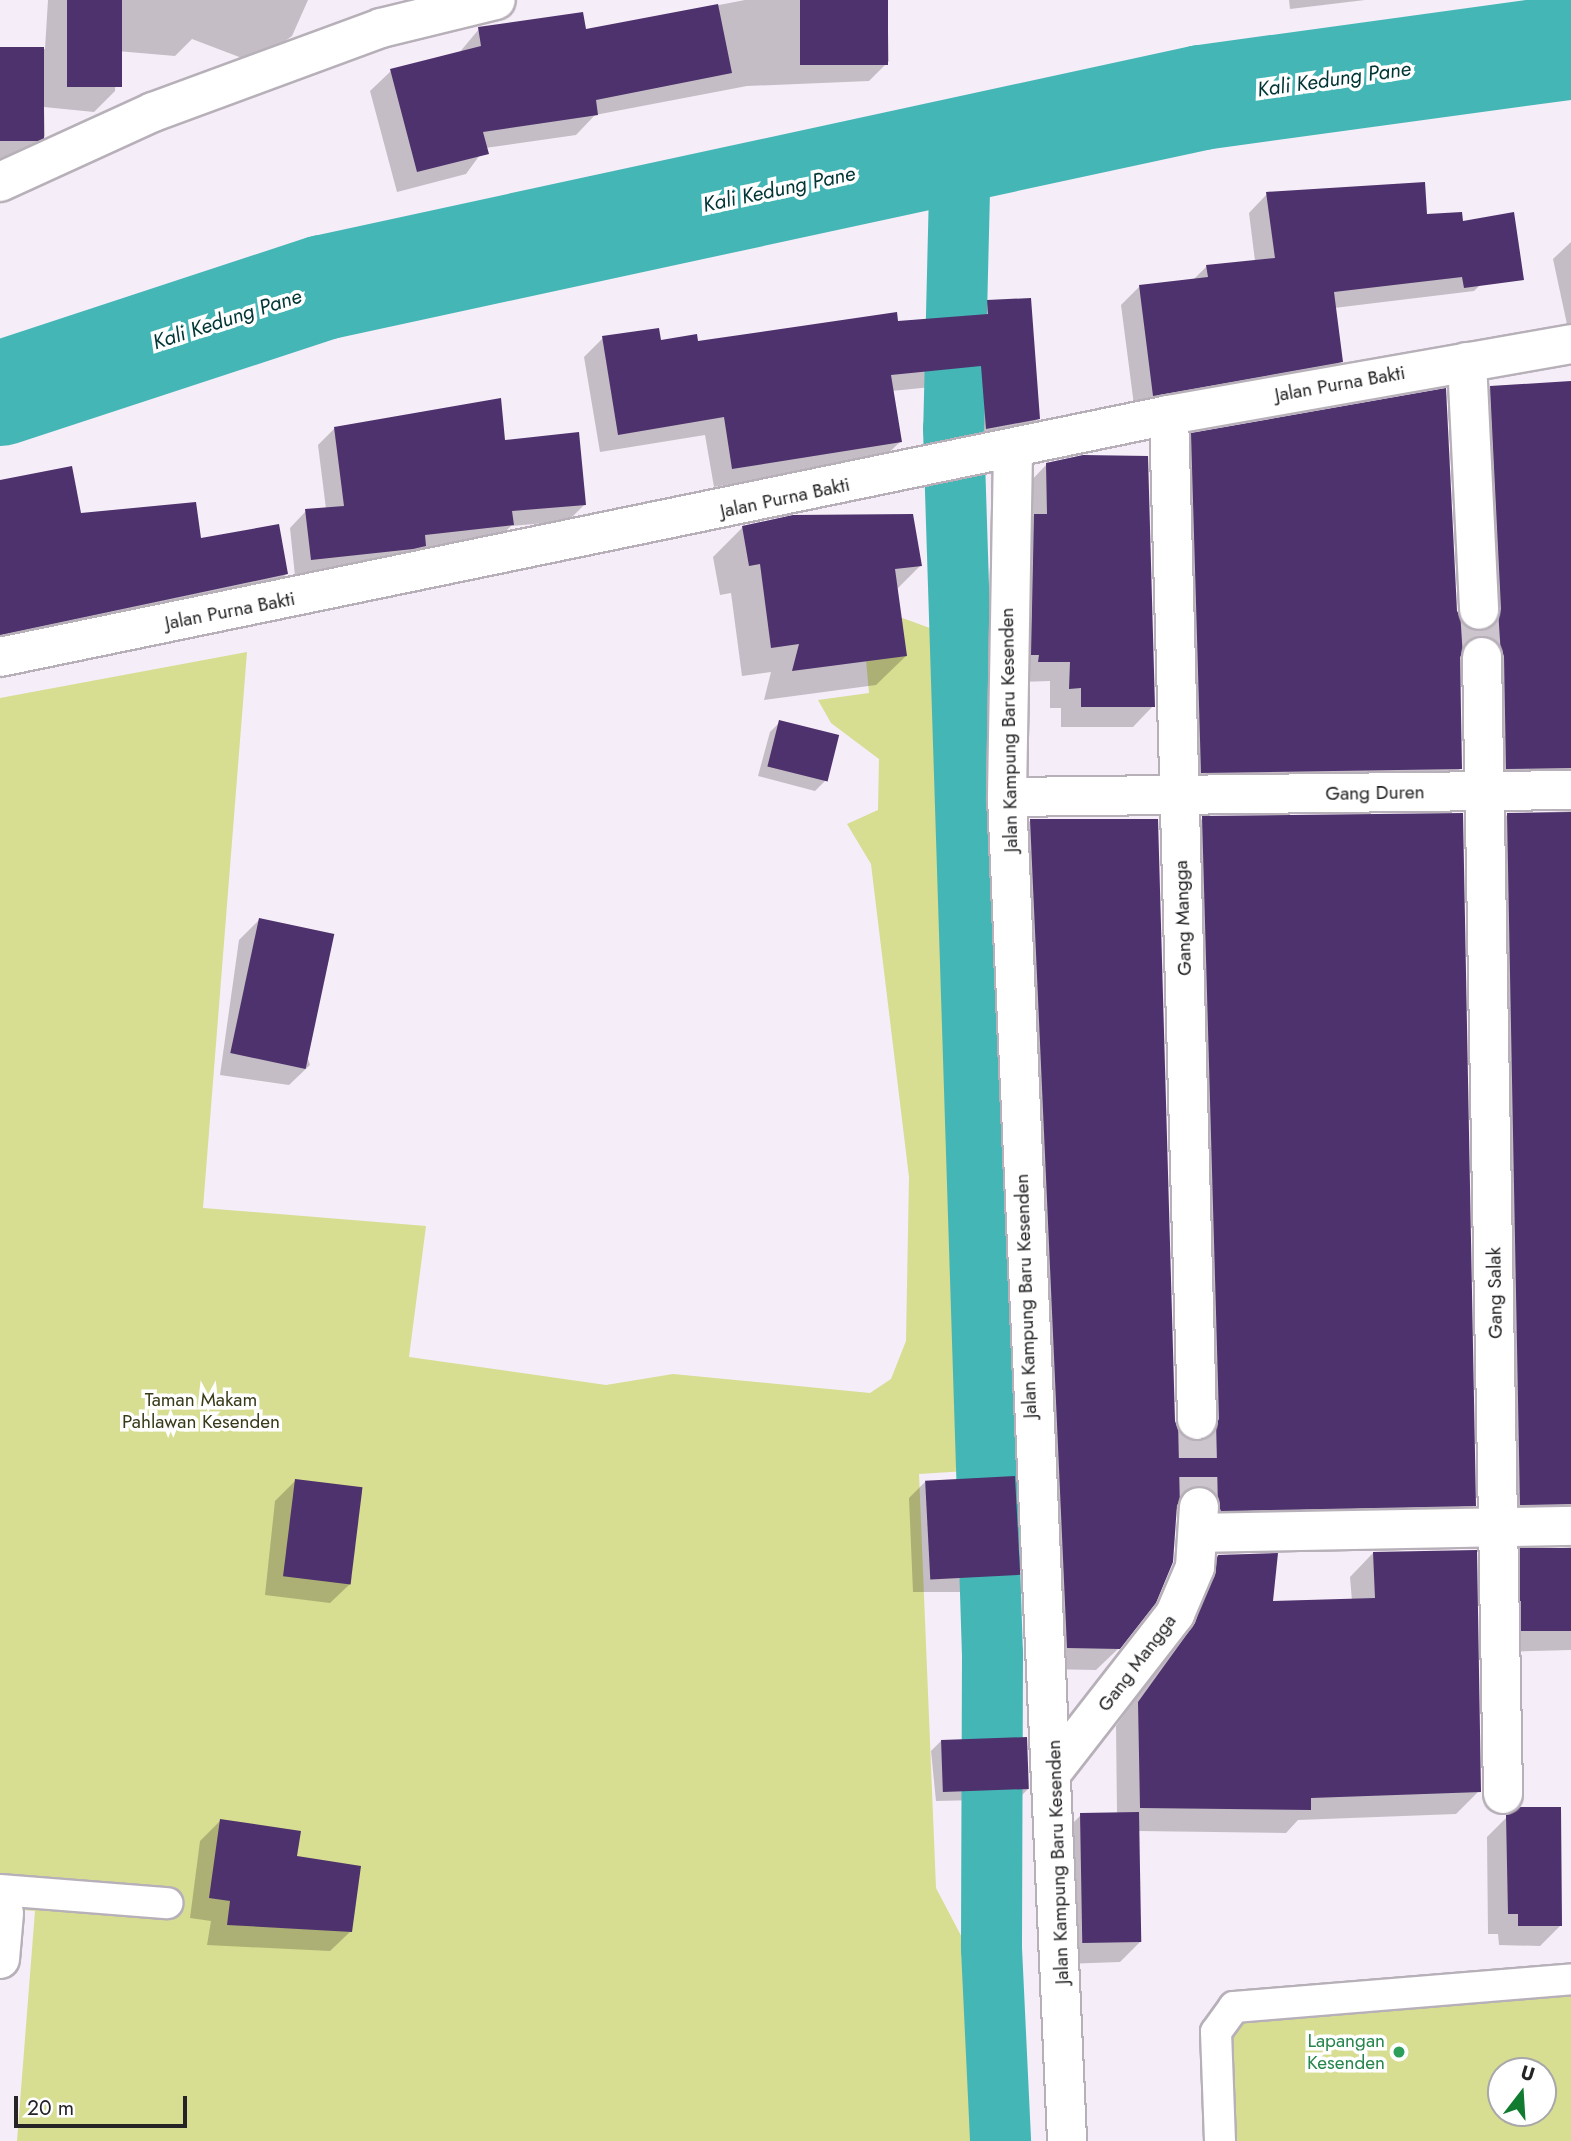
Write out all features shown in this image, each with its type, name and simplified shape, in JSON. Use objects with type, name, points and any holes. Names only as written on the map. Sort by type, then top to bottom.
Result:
[{"type":"street","points":[[0,181],[153,112],[381,27],[496,0]]},
{"type":"street","name":"Jalan Purna Bakti","points":[[0,657],[1013,451],[1169,415],[1571,344]]},
{"type":"street","points":[[1467,362],[1479,610]]},
{"type":"street","name":"Gang Mangga","points":[[1169,415],[1197,1420]]},
{"type":"street","name":"Jalan Kampung Baru Kesenden","points":[[1013,451],[1007,796],[1035,1519],[1056,1767],[1068,2141]]},
{"type":"street","name":"Gang Salak","points":[[1482,657],[1488,792],[1496,1527],[1503,1794]]},
{"type":"street","name":"Gang Duren","points":[[1007,796],[1571,790]]},
{"type":"street","name":"Gang Mangga","points":[[1056,1767],[1164,1633],[1195,1567],[1200,1520],[1496,1527]]},
{"type":"street","points":[[1496,1527],[1571,1526]]},
{"type":"street","points":[[0,1959],[3,1897]]},
{"type":"lane","points":[[3,1897],[167,1903]]},
{"type":"lane","points":[[1220,2141],[1216,2032],[1234,2007],[1571,1979]]},
{"type":"green space","name":"Taman Makam Pahlawan Kesenden","points":[[894,615],[941,632],[966,1471],[919,1474],[936,1888],[978,1968],[983,2141],[17,2141],[35,1911],[0,1908],[0,698],[247,652],[203,1208],[426,1226],[409,1357],[606,1385],[673,1374],[870,1393],[891,1379],[906,1341],[909,1177],[871,864],[847,824],[878,810],[879,759],[831,723],[818,700],[869,693],[866,660]]},
{"type":"green space","name":"Lapangan Kesenden","points":[[1571,1989],[1571,2141],[1230,2141],[1233,2021]]},
{"type":"building","points":[[67,0],[122,0],[122,87],[67,87]]},
{"type":"building","points":[[800,0],[888,0],[888,65],[800,65]]},
{"type":"building","points":[[718,4],[732,73],[596,100],[598,115],[483,132],[489,154],[417,172],[390,69],[481,46],[478,27],[583,12],[586,29]]},
{"type":"building","points":[[0,47],[44,47],[44,141],[0,141]]},
{"type":"building","points":[[1425,182],[1427,214],[1462,212],[1463,221],[1514,212],[1524,280],[1464,288],[1462,277],[1334,292],[1343,362],[1153,396],[1139,285],[1208,277],[1206,265],[1275,258],[1266,192]]},
{"type":"building","points":[[1031,298],[1040,419],[986,429],[981,366],[891,375],[902,442],[732,469],[724,417],[618,435],[602,336],[659,328],[661,340],[697,334],[698,341],[897,312],[898,321],[988,314],[987,300]]},
{"type":"building","points":[[1571,381],[1571,768],[1506,769],[1504,656],[1500,645],[1482,635],[1470,639],[1460,657],[1462,769],[1201,773],[1191,433],[1446,388],[1457,611],[1468,629],[1481,632],[1498,621],[1501,609],[1490,386]]},
{"type":"building","points":[[501,398],[505,440],[579,432],[586,505],[512,511],[514,525],[425,535],[426,546],[413,549],[311,560],[305,509],[344,506],[334,427]]},
{"type":"building","points":[[1083,455],[1148,456],[1155,707],[1081,707],[1081,688],[1069,689],[1070,662],[1038,662],[1039,655],[1031,655],[1034,514],[1047,514],[1046,463]]},
{"type":"building","points":[[72,466],[81,513],[196,502],[201,538],[279,524],[288,574],[0,635],[0,480]]},
{"type":"building","points":[[913,514],[922,566],[895,569],[907,656],[792,671],[799,644],[771,648],[760,564],[749,566],[742,526],[793,515]]},
{"type":"building","points":[[779,720],[839,735],[828,782],[767,767]]},
{"type":"building","points":[[1571,812],[1571,1504],[1520,1505],[1507,813]]},
{"type":"building","points":[[1463,813],[1476,1506],[1221,1511],[1212,1489],[1190,1487],[1177,1505],[1173,1562],[1156,1603],[1120,1649],[1067,1648],[1030,819],[1158,819],[1175,1421],[1179,1432],[1197,1442],[1209,1438],[1219,1419],[1202,816]]},
{"type":"building","points":[[259,918],[334,934],[306,1069],[230,1053]]},
{"type":"building","points":[[1015,1476],[1020,1575],[930,1580],[925,1481]]},
{"type":"building","points":[[295,1479],[362,1487],[351,1585],[283,1576]]},
{"type":"building","points":[[1520,1548],[1571,1548],[1571,1631],[1520,1631]]},
{"type":"building","points":[[1477,1550],[1481,1792],[1311,1798],[1311,1810],[1140,1808],[1138,1702],[1195,1623],[1218,1555],[1278,1553],[1273,1601],[1375,1598],[1373,1552]]},
{"type":"building","points":[[1027,1737],[1029,1789],[943,1792],[941,1740]]},
{"type":"building","points":[[1520,1807],[1561,1807],[1562,1926],[1518,1926],[1518,1914],[1508,1914],[1506,1815]]},
{"type":"building","points":[[1139,1812],[1141,1942],[1082,1943],[1080,1813]]},
{"type":"building","points":[[220,1819],[301,1831],[297,1856],[361,1866],[352,1932],[227,1925],[230,1901],[209,1898]]},
{"type":"waterway","name":"Kali Kedung Pane","points":[[0,393],[323,287],[1201,97],[1571,46]]},
{"type":"waterway","points":[[960,150],[953,428],[992,1653],[991,1948],[1000,2141]]},
{"type":"tunnel","points":[[1479,610],[1482,657]]},
{"type":"tunnel","points":[[1197,1420],[1199,1507]]},
{"type":"place","name":"Lapangan Kesenden","points":[[1399,2052]]}]
